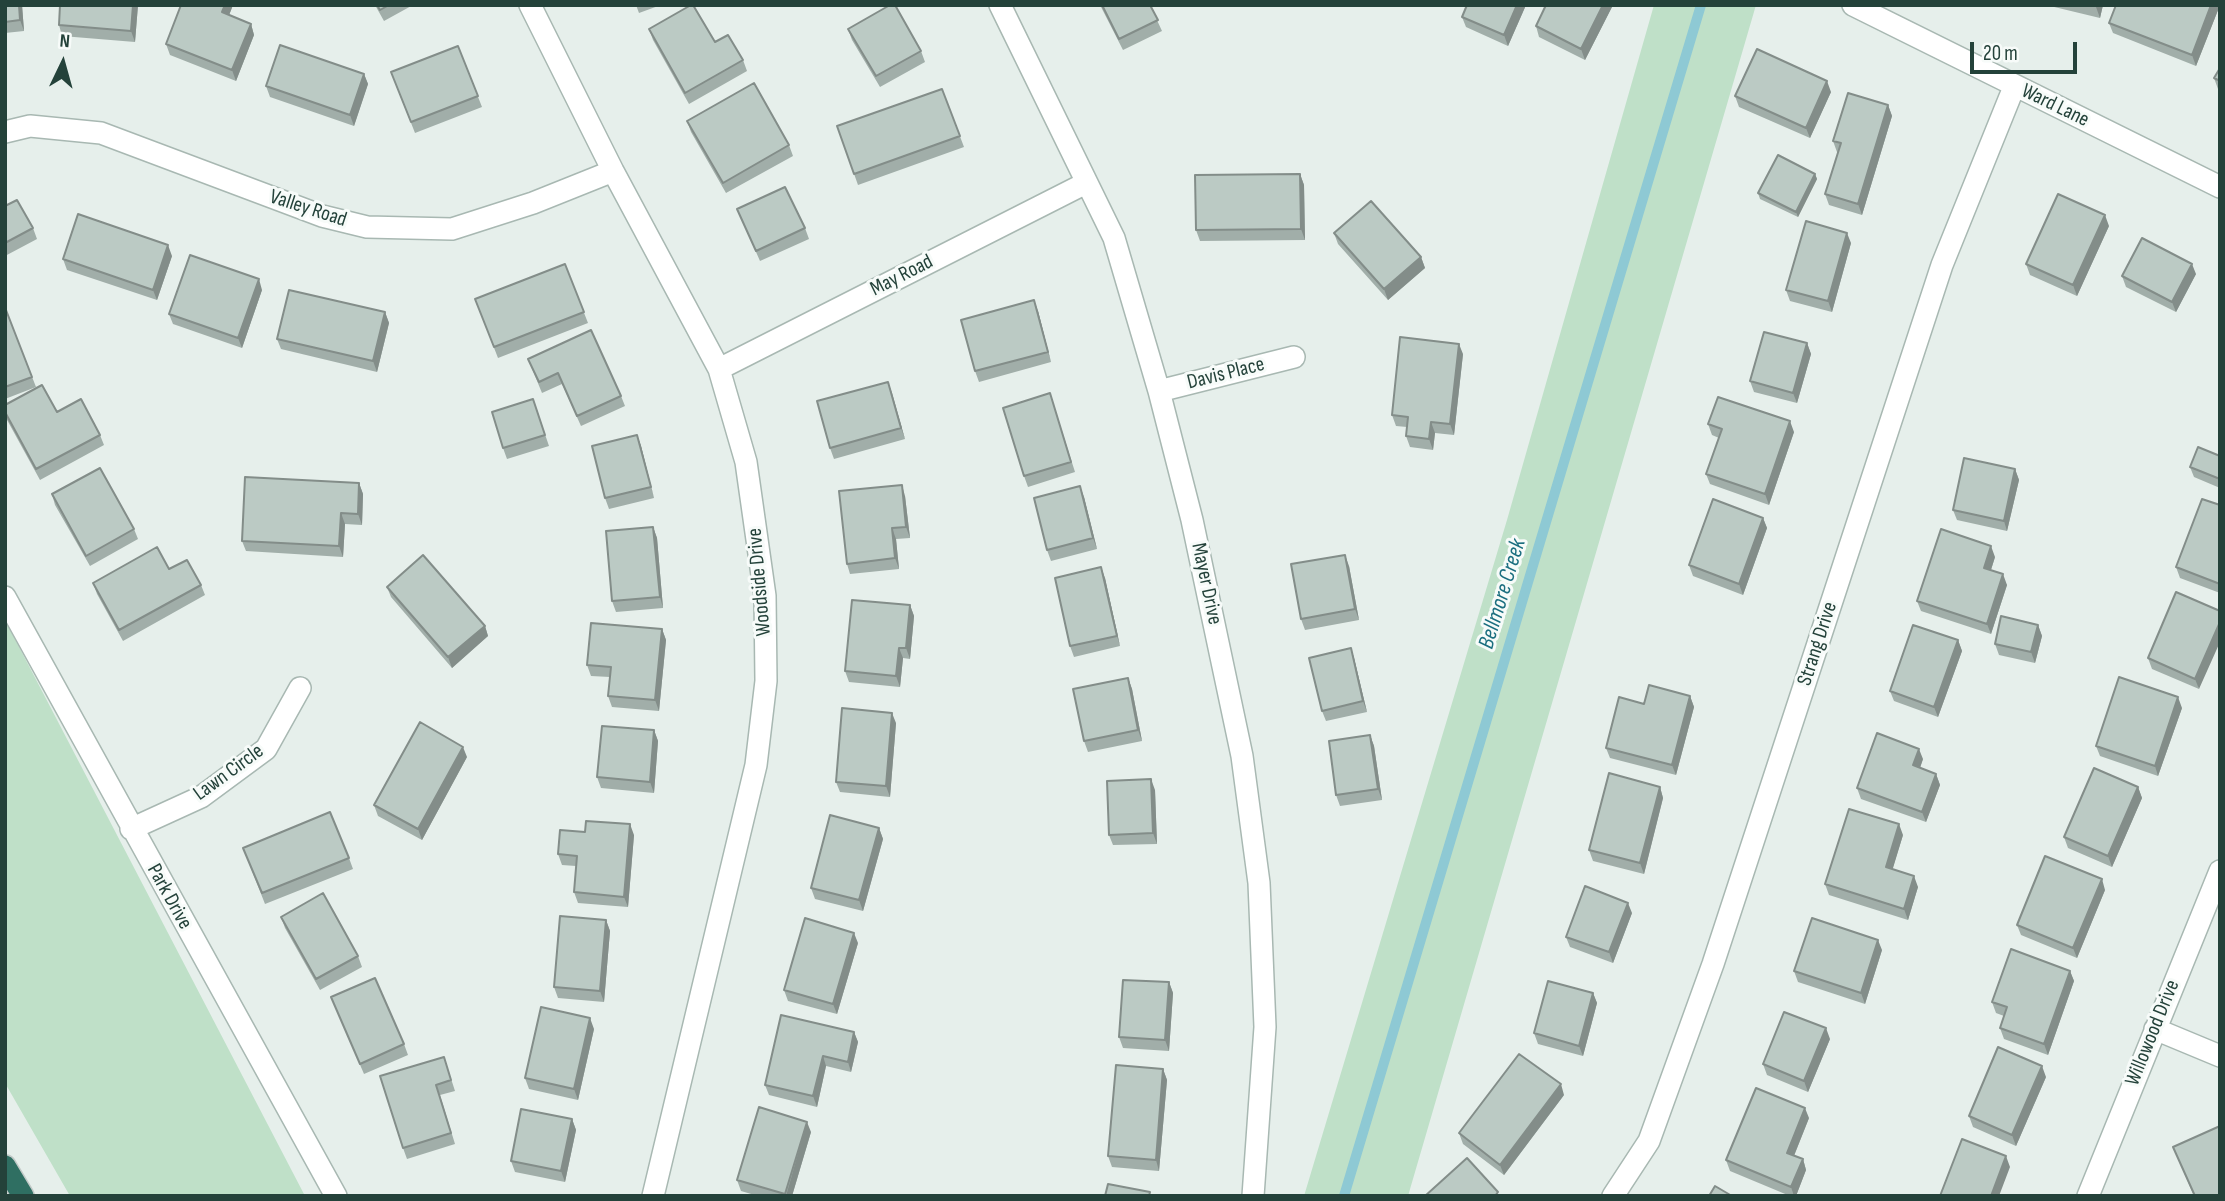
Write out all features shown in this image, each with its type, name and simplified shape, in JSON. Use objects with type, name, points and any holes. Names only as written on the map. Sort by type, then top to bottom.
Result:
[{"type":"highway","points":[[5,1166],[23,1196]]},
{"type":"street","name":"Woodside Drive","points":[[530,5],[613,172],[719,369],[746,461],[765,596],[766,681],[756,765],[653,1196]]},
{"type":"street","name":"Mayer Drive","points":[[1000,5],[1114,238],[1159,391],[1192,520],[1239,743],[1259,883],[1265,1027],[1253,1196]]},
{"type":"street","name":"Ward Lane","points":[[1853,5],[2220,187]]},
{"type":"street","name":"Strang Drive","points":[[1613,1196],[1649,1142],[1713,964],[1942,265],[2014,87]]},
{"type":"street","name":"Valley Road","points":[[5,131],[30,126],[101,133],[323,216],[367,227],[452,229],[533,203],[613,172]]},
{"type":"street","name":"May Road","points":[[719,369],[1086,183]]},
{"type":"street","name":"Davis Place","points":[[1159,391],[1294,357]]},
{"type":"street","name":"Park Drive","points":[[5,597],[336,1196]]},
{"type":"street","name":"Lawn Circle","points":[[131,829],[201,797],[266,749],[300,688]]},
{"type":"street","name":"Willowood Drive","points":[[2088,1196],[2220,871]]},
{"type":"street","points":[[2154,1029],[2220,1056]]},
{"type":"green space","points":[[1654,5],[1756,5],[1408,1196],[1304,1196],[1507,520]]},
{"type":"green space","points":[[5,620],[305,1196],[70,1196],[5,1083]]},
{"type":"building","points":[[5,5],[19,5],[20,20],[5,22]]},
{"type":"building","points":[[60,5],[133,5],[131,31],[59,25]]},
{"type":"building","points":[[181,5],[225,5],[222,12],[251,24],[232,70],[166,44]]},
{"type":"building","points":[[691,5],[715,42],[728,35],[743,60],[685,93],[649,29]]},
{"type":"building","points":[[890,5],[895,5],[921,51],[876,76],[848,29]]},
{"type":"building","points":[[1102,5],[1150,5],[1158,20],[1119,39]]},
{"type":"building","points":[[1467,5],[1517,5],[1504,35],[1462,17]]},
{"type":"building","points":[[1546,5],[1603,5],[1581,49],[1536,26]]},
{"type":"building","points":[[2116,5],[2211,5],[2192,55],[2109,23]]},
{"type":"building","points":[[280,45],[364,74],[350,115],[266,86]]},
{"type":"building","points":[[458,46],[478,96],[411,122],[391,72]]},
{"type":"building","points":[[1757,49],[1827,81],[1806,128],[1735,96]]},
{"type":"building","points":[[2220,68],[2220,81],[2214,78]]},
{"type":"building","points":[[754,83],[789,145],[723,183],[687,121]]},
{"type":"building","points":[[942,89],[960,136],[854,174],[837,126]]},
{"type":"building","points":[[1848,93],[1888,105],[1858,204],[1825,194],[1841,143],[1833,141]]},
{"type":"building","points":[[1778,155],[1815,174],[1796,212],[1758,193]]},
{"type":"building","points":[[1300,174],[1301,229],[1196,230],[1195,175]]},
{"type":"building","points":[[785,187],[805,228],[756,251],[737,209]]},
{"type":"building","points":[[2058,194],[2105,215],[2073,285],[2026,264]]},
{"type":"building","points":[[17,200],[33,228],[5,243],[5,206]]},
{"type":"building","points":[[1371,201],[1421,257],[1384,289],[1334,233]]},
{"type":"building","points":[[78,214],[168,245],[153,290],[63,259]]},
{"type":"building","points":[[1806,221],[1847,233],[1828,301],[1786,290]]},
{"type":"building","points":[[2142,238],[2192,264],[2172,302],[2122,276]]},
{"type":"building","points":[[190,255],[259,279],[238,338],[169,314]]},
{"type":"building","points":[[565,264],[584,312],[494,347],[475,299]]},
{"type":"building","points":[[289,290],[385,312],[373,361],[277,339]]},
{"type":"building","points":[[1034,300],[1048,352],[975,371],[961,320]]},
{"type":"building","points":[[5,310],[32,377],[5,387]]},
{"type":"building","points":[[591,330],[621,396],[577,416],[558,373],[539,382],[528,359]]},
{"type":"building","points":[[1764,332],[1807,343],[1793,393],[1750,381]]},
{"type":"building","points":[[1400,337],[1459,344],[1450,424],[1431,422],[1429,439],[1406,436],[1408,417],[1392,415]]},
{"type":"building","points":[[888,382],[901,428],[830,448],[817,401]]},
{"type":"building","points":[[42,385],[57,412],[81,399],[100,435],[36,469],[5,412],[5,405]]},
{"type":"building","points":[[1050,393],[1071,462],[1024,476],[1003,408]]},
{"type":"building","points":[[1718,397],[1790,421],[1765,494],[1706,474],[1722,429],[1708,424]]},
{"type":"building","points":[[533,399],[545,435],[503,448],[492,412]]},
{"type":"building","points":[[637,435],[651,487],[605,498],[592,446]]},
{"type":"building","points":[[2198,447],[2220,456],[2220,479],[2190,467]]},
{"type":"building","points":[[1964,458],[2015,469],[2004,521],[1953,510]]},
{"type":"building","points":[[100,468],[134,529],[86,556],[52,494]]},
{"type":"building","points":[[245,477],[359,483],[358,514],[341,513],[339,546],[242,541]]},
{"type":"building","points":[[902,485],[906,527],[892,528],[895,558],[847,564],[839,491]]},
{"type":"building","points":[[1080,486],[1093,538],[1047,550],[1034,498]]},
{"type":"building","points":[[1713,499],[1763,518],[1739,584],[1689,565]]},
{"type":"building","points":[[2202,499],[2220,505],[2220,584],[2176,567]]},
{"type":"building","points":[[653,527],[660,597],[612,601],[606,531]]},
{"type":"building","points":[[1941,529],[1991,546],[1984,568],[2003,574],[1987,624],[1917,601]]},
{"type":"building","points":[[157,547],[169,569],[187,560],[201,585],[119,630],[93,583]]},
{"type":"building","points":[[423,555],[485,626],[448,657],[387,587]]},
{"type":"building","points":[[1345,555],[1355,609],[1301,619],[1291,564]]},
{"type":"building","points":[[1101,567],[1117,636],[1070,646],[1055,578]]},
{"type":"building","points":[[2176,592],[2220,611],[2220,622],[2195,679],[2148,658]]},
{"type":"building","points":[[852,600],[910,605],[906,648],[899,648],[896,676],[845,671]]},
{"type":"building","points":[[2001,616],[2038,625],[2031,652],[1995,644]]},
{"type":"building","points":[[591,623],[662,629],[655,700],[608,696],[611,667],[587,665]]},
{"type":"building","points":[[1913,625],[1958,640],[1934,707],[1890,691]]},
{"type":"building","points":[[1351,648],[1363,701],[1322,711],[1309,658]]},
{"type":"building","points":[[2119,677],[2178,697],[2155,766],[2096,746]]},
{"type":"building","points":[[1128,678],[1138,730],[1084,741],[1073,689]]},
{"type":"building","points":[[1649,685],[1690,696],[1672,765],[1606,748],[1619,697],[1644,704]]},
{"type":"building","points":[[842,708],[892,713],[886,786],[836,782]]},
{"type":"building","points":[[420,722],[463,747],[418,829],[374,805]]},
{"type":"building","points":[[602,726],[654,730],[650,782],[597,777]]},
{"type":"building","points":[[1877,733],[1919,749],[1913,765],[1936,774],[1922,812],[1857,788]]},
{"type":"building","points":[[1370,735],[1378,789],[1336,795],[1329,741]]},
{"type":"building","points":[[2094,768],[2138,787],[2108,856],[2064,837]]},
{"type":"building","points":[[1609,773],[1660,787],[1640,863],[1589,850]]},
{"type":"building","points":[[1151,779],[1153,833],[1109,835],[1107,781]]},
{"type":"building","points":[[1849,809],[1899,824],[1886,867],[1914,876],[1904,909],[1825,884]]},
{"type":"building","points":[[330,812],[349,858],[262,893],[243,848]]},
{"type":"building","points":[[830,815],[879,828],[859,900],[811,888]]},
{"type":"building","points":[[586,821],[630,824],[624,897],[574,892],[577,856],[558,854],[560,830],[585,832]]},
{"type":"building","points":[[2045,856],[2102,879],[2073,948],[2017,925]]},
{"type":"building","points":[[1585,886],[1628,903],[1609,952],[1566,937]]},
{"type":"building","points":[[323,893],[358,956],[316,979],[281,917]]},
{"type":"building","points":[[560,916],[606,920],[600,991],[554,987]]},
{"type":"building","points":[[805,918],[854,933],[833,1004],[784,990]]},
{"type":"building","points":[[1812,918],[1878,940],[1861,993],[1794,971]]},
{"type":"building","points":[[2011,949],[2070,971],[2044,1044],[2000,1028],[2007,1007],[1992,1002]]},
{"type":"building","points":[[375,978],[404,1044],[360,1064],[331,997]]},
{"type":"building","points":[[1123,980],[1169,982],[1165,1040],[1119,1037]]},
{"type":"building","points":[[1548,981],[1593,993],[1579,1046],[1534,1033]]},
{"type":"building","points":[[541,1007],[590,1018],[574,1089],[525,1078]]},
{"type":"building","points":[[1784,1012],[1826,1028],[1804,1081],[1763,1064]]},
{"type":"building","points":[[781,1015],[854,1032],[848,1062],[823,1056],[813,1096],[765,1085]]},
{"type":"building","points":[[1998,1047],[2042,1066],[2012,1135],[1969,1116]]},
{"type":"building","points":[[1519,1054],[1561,1084],[1500,1165],[1459,1133]]},
{"type":"building","points":[[444,1057],[451,1080],[436,1085],[451,1133],[403,1148],[380,1076]]},
{"type":"building","points":[[1116,1065],[1163,1069],[1156,1160],[1108,1156]]},
{"type":"building","points":[[1756,1088],[1805,1108],[1787,1153],[1803,1159],[1791,1187],[1726,1160]]},
{"type":"building","points":[[759,1107],[807,1122],[785,1194],[737,1180]]},
{"type":"building","points":[[521,1109],[572,1119],[561,1171],[511,1161]]},
{"type":"building","points":[[2220,1126],[2220,1196],[2195,1196],[2173,1147]]},
{"type":"building","points":[[1962,1139],[2006,1156],[1991,1196],[1940,1196]]},
{"type":"building","points":[[1467,1158],[1498,1192],[1495,1196],[1425,1196]]},
{"type":"building","points":[[1108,1184],[1150,1192],[1149,1196],[1105,1196]]},
{"type":"building","points":[[1715,1186],[1732,1196],[1709,1196]]},
{"type":"waterway","name":"Bellmore Creek","points":[[1344,1196],[1701,5]]}]
